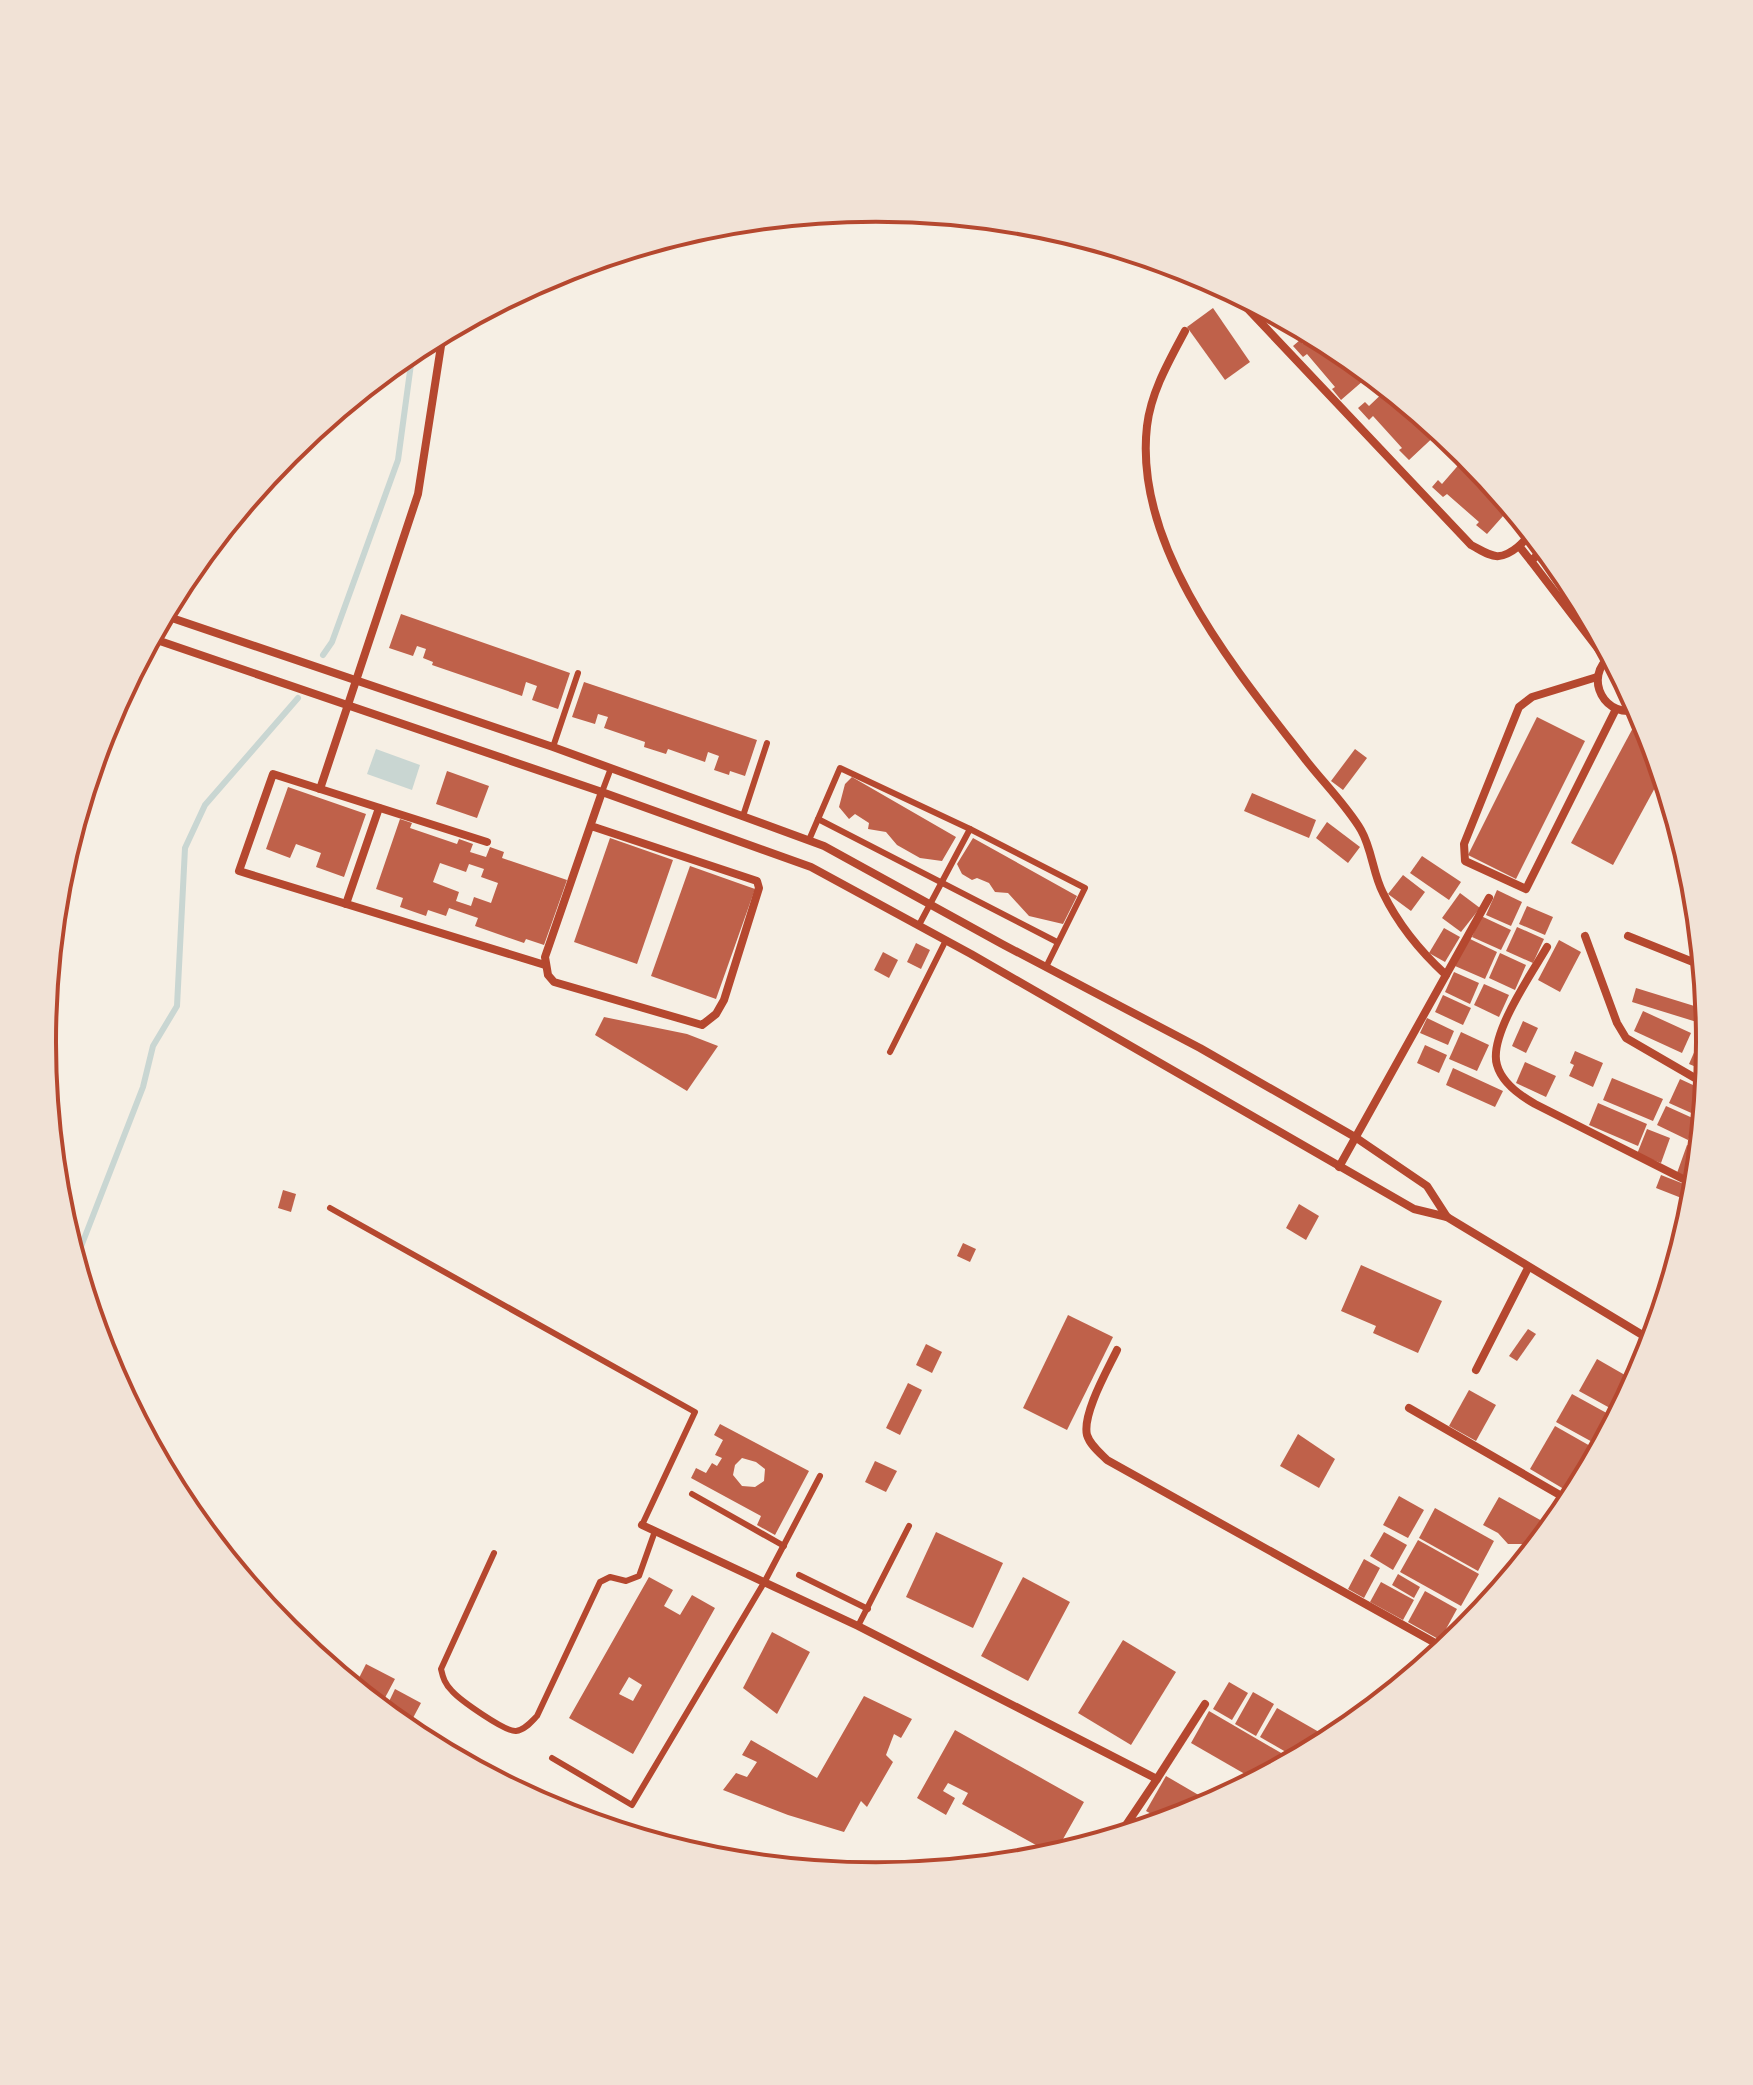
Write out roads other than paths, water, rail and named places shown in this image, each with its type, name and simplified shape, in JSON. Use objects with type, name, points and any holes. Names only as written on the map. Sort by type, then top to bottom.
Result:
[{"type":"street","points":[[1253,314],[1471,545],[1495,557],[1508,556],[1525,540]]},
{"type":"street","points":[[1185,331],[1160,378],[1147,424],[1145,470],[1157,525],[1187,588],[1223,648],[1251,689],[1362,831],[1382,892],[1417,945],[1446,975]]},
{"type":"street","points":[[320,789],[418,494],[441,348]]},
{"type":"street","points":[[1519,546],[1581,623]]},
{"type":"street","points":[[1531,561],[1536,556]]},
{"type":"street","points":[[174,619],[553,747],[809,840],[870,869],[1200,1048],[1355,1137],[1427,1186],[1447,1217]]},
{"type":"street","points":[[161,641],[811,867],[946,940],[1414,1209],[1447,1217],[1642,1335]]},
{"type":"street","points":[[1604,665],[1597,677],[1532,697],[1519,707],[1464,844],[1465,861],[1526,889],[1616,709]]},
{"type":"street","points":[[1597,677],[1601,696],[1616,709],[1627,712]]},
{"type":"street","points":[[487,842],[273,774],[239,871],[545,965]]},
{"type":"street","points":[[591,826],[757,881],[759,888],[724,1000],[716,1014],[702,1025],[554,982],[548,975],[545,957],[602,792]]},
{"type":"street","points":[[346,904],[379,808]]},
{"type":"street","points":[[1339,1167],[1489,898]]},
{"type":"street","points":[[1585,936],[1617,1023],[1626,1038],[1696,1078]]},
{"type":"street","points":[[1628,936],[1692,962]]},
{"type":"street","points":[[1547,947],[1499,1036],[1496,1064],[1506,1081],[1522,1097],[1685,1180]]},
{"type":"street","points":[[1476,1370],[1528,1268]]},
{"type":"street","points":[[1117,1350],[1088,1417],[1087,1434],[1107,1460],[1435,1643]]},
{"type":"street","points":[[1409,1408],[1561,1495]]},
{"type":"street","points":[[642,1525],[858,1626],[1157,1779]]},
{"type":"street","points":[[1127,1823],[1205,1704]]},
{"type":"lane","points":[[553,747],[578,673]]},
{"type":"lane","points":[[743,816],[767,743]]},
{"type":"lane","points":[[602,792],[611,768]]},
{"type":"lane","points":[[809,840],[840,768],[970,829],[1085,888],[1046,967]]},
{"type":"lane","points":[[818,819],[1057,942]]},
{"type":"lane","points":[[919,925],[970,829]]},
{"type":"lane","points":[[890,1052],[946,940]]},
{"type":"lane","points":[[330,1208],[695,1412],[642,1525]]},
{"type":"lane","points":[[552,1758],[632,1805],[765,1581],[820,1476]]},
{"type":"lane","points":[[692,1494],[784,1546]]},
{"type":"lane","points":[[858,1626],[909,1526]]},
{"type":"lane","points":[[494,1553],[441,1669],[444,1682],[455,1695],[505,1728],[516,1731],[537,1716],[600,1582],[610,1577],[626,1581],[639,1576],[655,1531]]},
{"type":"lane","points":[[799,1575],[868,1609]]},
{"type":"waterway","points":[[323,655],[332,642],[398,460],[410,368]]},
{"type":"waterway","points":[[82,1245],[143,1087],[153,1046],[177,1006],[185,848],[205,805],[298,698]]}]
